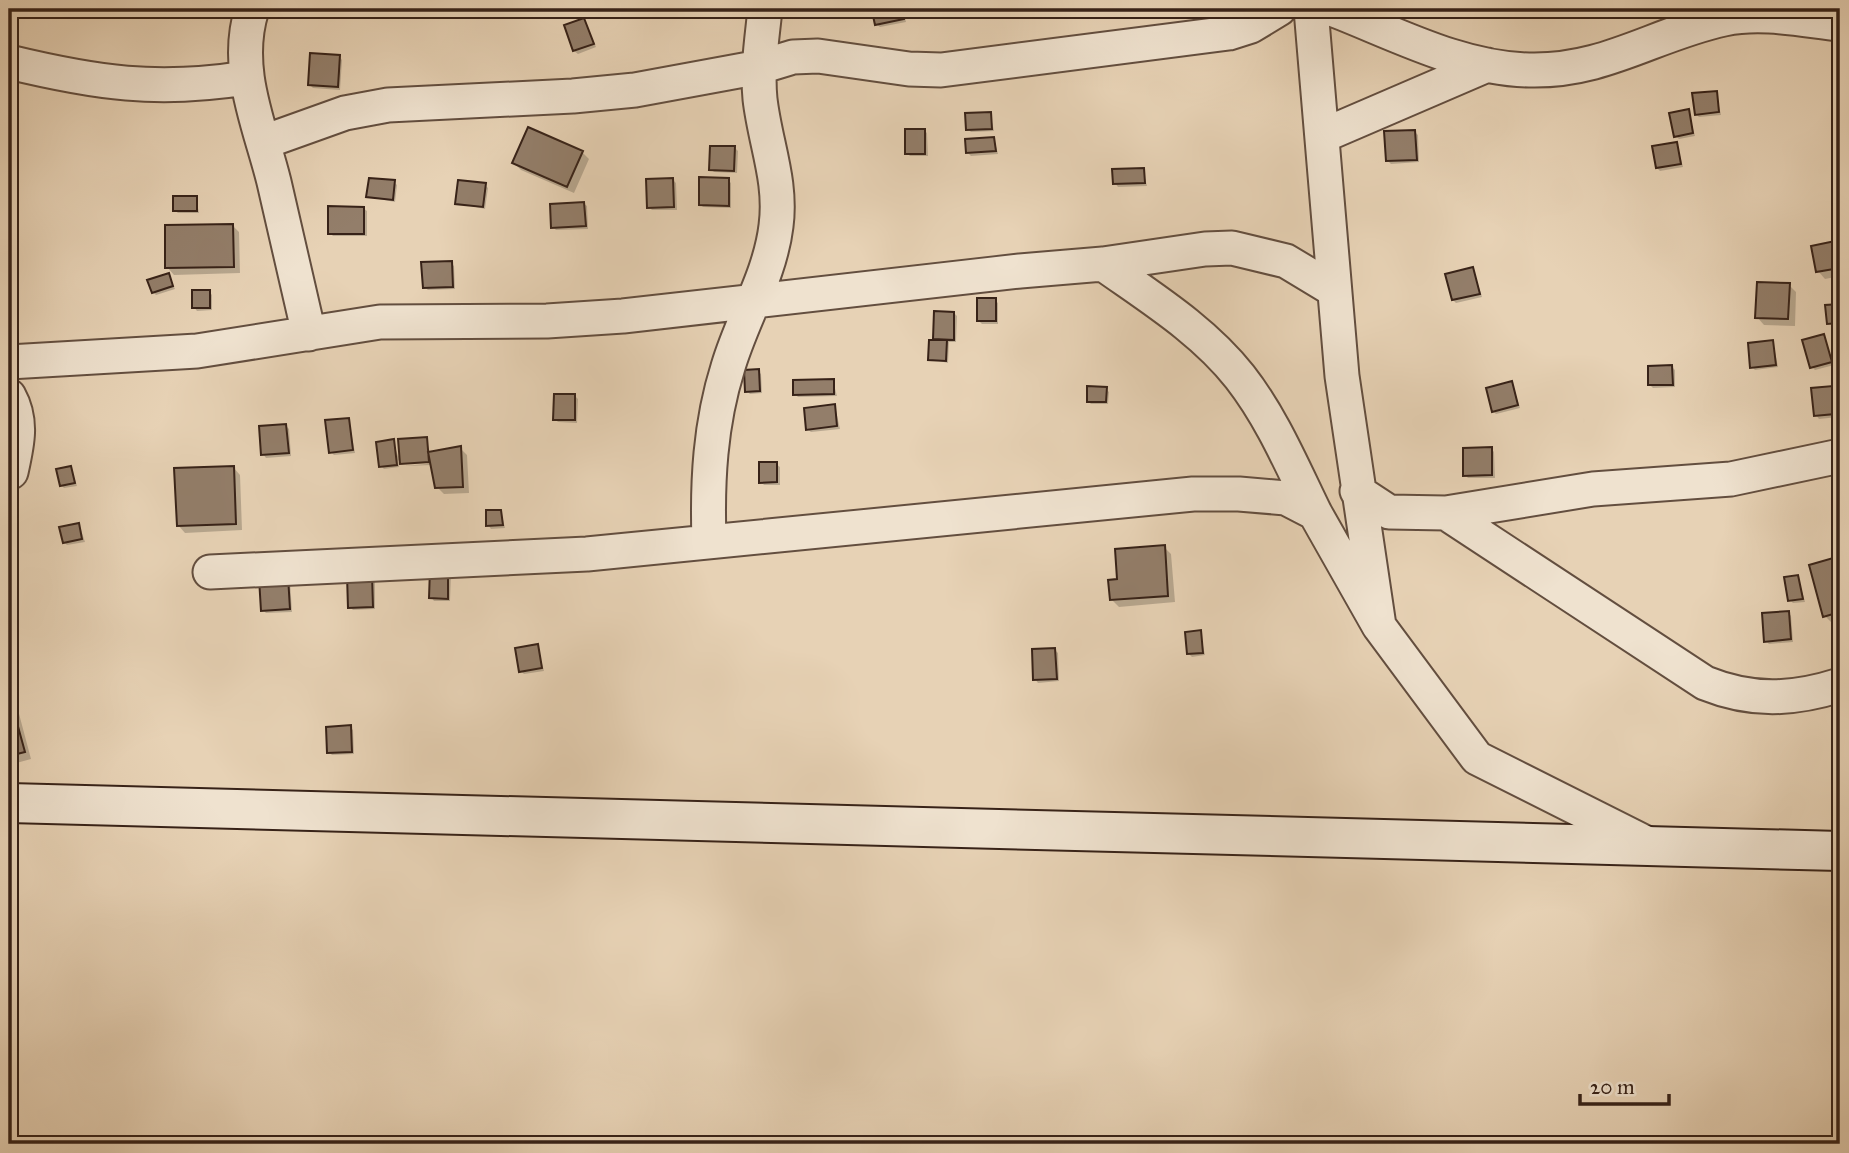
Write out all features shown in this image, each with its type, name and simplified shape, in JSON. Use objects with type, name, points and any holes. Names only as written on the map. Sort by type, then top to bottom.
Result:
[{"type":"street","points":[[253,9],[247,34],[246,78],[264,142],[309,334]]},
{"type":"street","points":[[709,541],[709,471],[714,425],[728,367],[772,252],[778,201],[772,151],[760,99],[765,9]]},
{"type":"street","points":[[264,142],[345,113],[388,105],[573,96],[635,90],[760,67],[793,57],[818,56],[909,69],[973,68],[1229,33],[1251,26],[1279,9]]},
{"type":"street","points":[[1311,9],[1334,290],[1357,491],[1379,626]]},
{"type":"street","points":[[1332,9],[1487,65],[1530,70],[1581,66],[1642,48],[1698,25],[1754,14],[1840,22]]},
{"type":"street","points":[[1832,9],[1840,22]]},
{"type":"street","points":[[9,62],[86,80],[129,86],[172,86],[246,78]]},
{"type":"street","points":[[1322,136],[1487,65]]},
{"type":"street","points":[[9,362],[133,357],[380,322],[547,321],[674,311],[1103,264],[1205,249],[1232,248],[1286,261],[1334,290]]},
{"type":"street","points":[[1103,264],[1195,330],[1239,376],[1272,425],[1315,513],[1379,626],[1477,758],[1650,845]]},
{"type":"street","points":[[9,396],[17,410],[19,438],[11,472]]},
{"type":"street","points":[[1357,491],[1389,512],[1446,513],[1593,489],[1731,479],[1840,456]]},
{"type":"street","points":[[210,572],[587,554],[1193,494],[1286,498],[1315,513]]},
{"type":"street","points":[[1446,513],[1705,682],[1750,696],[1778,698],[1806,696],[1840,685]]},
{"type":"street","points":[[9,803],[1840,851]]},
{"type":"building","points":[[30,9],[45,9],[45,13],[30,13]]},
{"type":"building","points":[[902,9],[904,19],[875,25],[872,11]]},
{"type":"building","points":[[584,18],[594,44],[573,51],[564,25]]},
{"type":"building","points":[[310,53],[340,55],[338,87],[308,85]]},
{"type":"building","points":[[1717,91],[1719,112],[1695,115],[1692,93]]},
{"type":"building","points":[[1689,109],[1693,133],[1674,137],[1669,113]]},
{"type":"building","points":[[991,112],[992,129],[966,130],[965,113]]},
{"type":"building","points":[[528,127],[583,151],[567,187],[512,163]]},
{"type":"building","points":[[905,129],[925,129],[925,154],[905,154]]},
{"type":"building","points":[[1415,130],[1417,160],[1386,161],[1384,131]]},
{"type":"building","points":[[994,137],[996,151],[966,153],[965,139]]},
{"type":"building","points":[[1677,142],[1681,164],[1656,168],[1652,146]]},
{"type":"building","points":[[710,146],[735,146],[734,171],[709,170]]},
{"type":"building","points":[[1144,168],[1145,183],[1113,184],[1112,169]]},
{"type":"building","points":[[699,177],[729,178],[729,206],[699,205]]},
{"type":"building","points":[[369,178],[395,180],[393,200],[366,197]]},
{"type":"building","points":[[673,178],[674,207],[647,208],[646,179]]},
{"type":"building","points":[[458,180],[486,183],[483,207],[455,204]]},
{"type":"building","points":[[173,196],[197,196],[197,211],[173,211]]},
{"type":"building","points":[[584,202],[586,226],[551,228],[550,204]]},
{"type":"building","points":[[328,206],[364,207],[364,234],[328,234]]},
{"type":"building","points":[[233,224],[234,267],[165,268],[165,225]]},
{"type":"building","points":[[1840,240],[1840,268],[1816,272],[1811,246]]},
{"type":"building","points":[[452,261],[453,287],[423,288],[421,262]]},
{"type":"building","points":[[1473,267],[1480,294],[1452,300],[1445,274]]},
{"type":"building","points":[[169,273],[173,286],[152,293],[147,280]]},
{"type":"building","points":[[1757,282],[1790,283],[1788,319],[1755,318]]},
{"type":"building","points":[[192,290],[210,290],[210,308],[192,308]]},
{"type":"building","points":[[977,298],[996,298],[996,321],[977,321]]},
{"type":"building","points":[[1840,304],[1840,323],[1827,324],[1825,305]]},
{"type":"building","points":[[934,311],[954,312],[954,340],[933,339]]},
{"type":"building","points":[[1824,334],[1832,362],[1810,368],[1802,340]]},
{"type":"building","points":[[929,340],[947,340],[946,361],[928,360]]},
{"type":"building","points":[[1773,340],[1776,365],[1750,368],[1748,343]]},
{"type":"building","points":[[1672,365],[1673,385],[1648,385],[1648,366]]},
{"type":"building","points":[[759,369],[760,391],[745,392],[744,370]]},
{"type":"building","points":[[834,379],[834,394],[793,395],[793,380]]},
{"type":"building","points":[[1512,381],[1518,405],[1492,412],[1486,388]]},
{"type":"building","points":[[1087,386],[1107,387],[1106,402],[1087,402]]},
{"type":"building","points":[[1833,386],[1835,414],[1814,416],[1811,388]]},
{"type":"building","points":[[554,394],[575,394],[575,420],[553,420]]},
{"type":"building","points":[[835,404],[837,426],[806,430],[804,408]]},
{"type":"building","points":[[349,418],[353,450],[329,453],[325,420]]},
{"type":"building","points":[[286,424],[289,453],[261,455],[259,426]]},
{"type":"building","points":[[427,437],[429,462],[400,464],[398,439]]},
{"type":"building","points":[[394,439],[397,465],[379,467],[376,442]]},
{"type":"building","points":[[461,446],[463,487],[435,488],[428,452]]},
{"type":"building","points":[[1492,447],[1492,475],[1463,476],[1463,448]]},
{"type":"building","points":[[759,462],[777,462],[777,482],[759,483]]},
{"type":"building","points":[[71,466],[75,483],[60,486],[56,469]]},
{"type":"building","points":[[234,466],[236,524],[177,526],[174,468]]},
{"type":"building","points":[[486,510],[501,510],[503,525],[486,526]]},
{"type":"building","points":[[79,523],[82,539],[63,543],[59,527]]},
{"type":"building","points":[[1165,545],[1168,596],[1110,600],[1108,580],[1117,579],[1115,549]]},
{"type":"building","points":[[1840,556],[1840,612],[1823,617],[1809,565]]},
{"type":"building","points":[[430,569],[448,569],[448,599],[429,598]]},
{"type":"building","points":[[372,574],[373,607],[348,608],[347,575]]},
{"type":"building","points":[[1798,575],[1803,599],[1788,601],[1784,577]]},
{"type":"building","points":[[288,576],[290,609],[261,611],[259,578]]},
{"type":"building","points":[[1789,611],[1791,639],[1764,642],[1762,613]]},
{"type":"building","points":[[1201,630],[1203,653],[1187,654],[1185,632]]},
{"type":"building","points":[[538,644],[542,668],[519,672],[515,648]]},
{"type":"building","points":[[1055,648],[1057,679],[1033,680],[1032,649]]},
{"type":"building","points":[[9,701],[25,752],[9,756]]},
{"type":"building","points":[[351,725],[352,752],[327,753],[326,727]]}]
